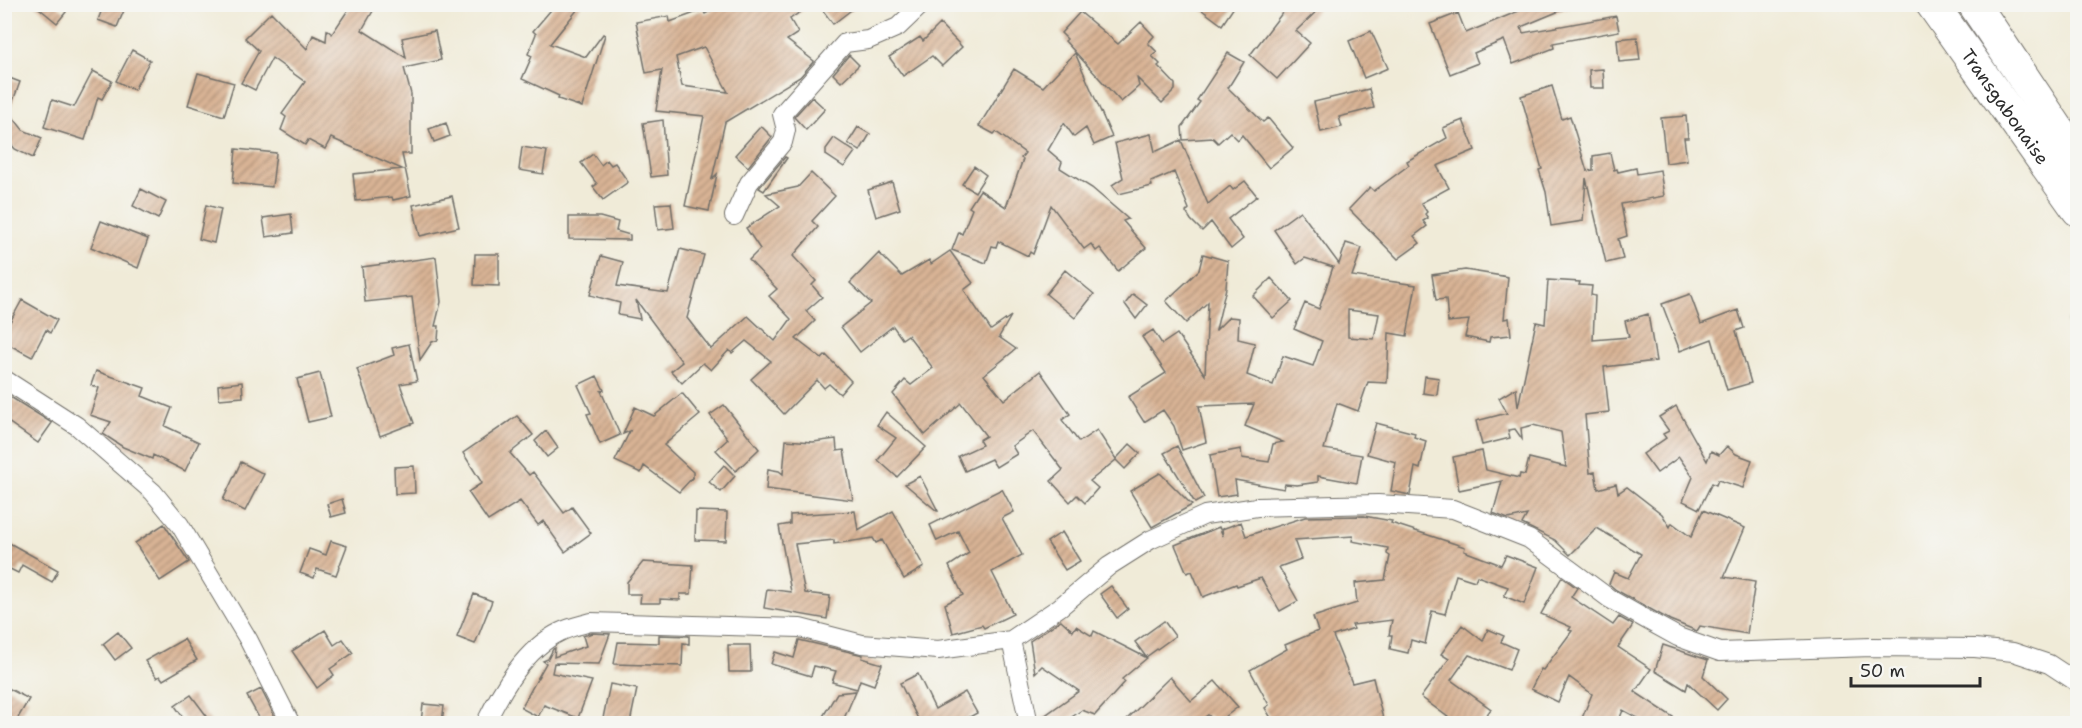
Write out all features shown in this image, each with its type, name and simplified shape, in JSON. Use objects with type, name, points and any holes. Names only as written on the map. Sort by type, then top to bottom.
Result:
[{"type":"highway","name":"Transgabonaise","points":[[1932,4],[2078,210]]},
{"type":"highway","name":"Transgabonaise","points":[[1974,4],[2078,159]]},
{"type":"street","points":[[734,216],[749,183],[783,142],[786,130],[782,114],[817,73],[845,43],[868,40],[898,27],[922,4]]},
{"type":"street","points":[[4,379],[77,426],[153,492],[180,525],[248,639],[291,723]]},
{"type":"street","points":[[485,723],[495,703],[526,658],[542,643],[561,631],[591,622],[800,628],[862,644],[938,650],[1011,640],[1060,607],[1109,566],[1150,540],[1205,515],[1257,507],[1378,504],[1453,509],[1529,539],[1610,598],[1647,620],[1678,637],[1720,652],[1872,647],[1975,648],[2013,652],[2049,664],[2078,683]]},
{"type":"street","points":[[1011,640],[1029,723]]},
{"type":"green space","points":[[2077,316],[2077,344],[2067,321]]},
{"type":"building","points":[[34,4],[56,4],[66,12],[57,23]]},
{"type":"building","points":[[104,4],[125,8],[117,27],[98,20]]},
{"type":"building","points":[[352,4],[377,4],[362,30],[406,58],[402,38],[435,31],[441,60],[404,68],[411,94],[411,154],[402,154],[411,196],[393,200],[392,197],[356,201],[353,174],[402,169],[331,138],[325,149],[308,140],[305,145],[281,130],[286,117],[282,114],[305,82],[272,58],[255,90],[241,83],[259,51],[245,38],[271,12],[307,49],[313,35],[326,41],[327,30],[332,34]]},
{"type":"building","points":[[556,4],[582,4],[550,44],[586,57],[603,34],[605,35],[582,107],[558,99],[559,96],[522,79],[532,56],[528,54],[536,34],[533,31]]},
{"type":"building","points":[[723,4],[812,4],[790,19],[798,33],[787,40],[814,61],[800,77],[725,122],[712,179],[717,174],[709,211],[685,206],[704,116],[656,111],[662,70],[646,73],[636,22],[669,16],[670,22],[703,10],[705,14]],"holes":[[[704,47],[728,92],[682,86],[676,57]]]},
{"type":"building","points":[[818,4],[859,4],[833,24]]},
{"type":"building","points":[[1194,4],[1236,4],[1222,25]]},
{"type":"building","points":[[1277,4],[1324,4],[1296,31],[1310,43],[1277,79],[1250,55],[1283,12]]},
{"type":"building","points":[[1519,4],[1574,5],[1521,27],[1523,33],[1616,16],[1619,31],[1553,43],[1554,48],[1513,64],[1504,40],[1474,53],[1478,63],[1450,74],[1430,24],[1458,13],[1466,33],[1521,10]]},
{"type":"building","points":[[1080,12],[1118,44],[1141,22],[1154,36],[1148,43],[1157,52],[1152,56],[1175,84],[1175,90],[1162,103],[1137,78],[1139,86],[1121,102],[1065,41],[1067,39],[1061,33]]},
{"type":"building","points":[[940,24],[962,47],[942,66],[932,56],[903,76],[889,57],[920,37],[923,41]]},
{"type":"building","points":[[1371,31],[1388,68],[1364,78],[1349,41]]},
{"type":"building","points":[[1637,37],[1640,60],[1619,62],[1617,39]]},
{"type":"building","points":[[132,50],[150,60],[134,90],[116,81]]},
{"type":"building","points":[[1075,53],[1112,137],[1094,145],[1086,128],[1074,137],[1064,123],[1048,150],[1062,162],[1060,168],[1092,188],[1128,219],[1123,221],[1146,248],[1118,271],[1100,248],[1096,251],[1091,244],[1084,249],[1051,205],[1033,254],[1030,252],[1028,256],[998,241],[996,247],[992,246],[986,263],[952,250],[959,232],[962,234],[972,209],[969,207],[980,190],[1006,207],[1023,159],[1021,158],[1025,153],[996,132],[994,134],[979,126],[1014,69],[1043,87]]},
{"type":"building","points":[[1228,53],[1244,62],[1228,88],[1263,122],[1268,118],[1293,148],[1269,168],[1242,135],[1238,140],[1230,132],[1218,143],[1213,138],[1183,140],[1182,127],[1200,102],[1197,100]]},
{"type":"building","points":[[849,55],[859,65],[841,82],[833,74]]},
{"type":"building","points":[[1603,69],[1604,88],[1590,88],[1589,70]]},
{"type":"building","points":[[93,71],[112,81],[102,99],[98,97],[85,140],[44,127],[52,100],[74,107]]},
{"type":"building","points":[[198,73],[234,83],[224,116],[188,105]]},
{"type":"building","points":[[4,76],[20,82],[9,112],[23,130],[42,138],[33,158],[15,149],[4,136]]},
{"type":"building","points":[[1552,86],[1562,119],[1570,116],[1587,171],[1593,170],[1593,156],[1610,153],[1614,170],[1617,169],[1618,172],[1636,168],[1637,174],[1660,170],[1664,196],[1621,204],[1627,236],[1618,239],[1623,259],[1606,263],[1586,178],[1583,221],[1551,226],[1546,192],[1539,170],[1542,169],[1521,96]]},
{"type":"building","points":[[1369,89],[1374,108],[1339,117],[1342,127],[1321,132],[1314,102]]},
{"type":"building","points":[[812,97],[825,109],[806,130],[794,117]]},
{"type":"building","points":[[1686,116],[1688,138],[1684,138],[1687,160],[1666,163],[1661,118]]},
{"type":"building","points":[[663,120],[667,175],[651,177],[643,123]]},
{"type":"building","points":[[1463,120],[1475,150],[1437,166],[1449,188],[1421,203],[1427,212],[1425,214],[1428,218],[1423,221],[1427,226],[1414,236],[1420,243],[1398,259],[1349,209],[1370,187],[1374,191],[1409,165],[1407,161],[1447,138],[1443,128]]},
{"type":"building","points":[[446,123],[450,136],[434,142],[429,129]]},
{"type":"building","points":[[761,126],[772,137],[748,167],[735,155]]},
{"type":"building","points":[[858,127],[870,134],[860,151],[848,143]]},
{"type":"building","points":[[1151,134],[1155,152],[1181,140],[1208,204],[1230,186],[1233,190],[1245,181],[1257,196],[1228,219],[1243,239],[1231,249],[1211,222],[1202,231],[1191,220],[1186,212],[1189,209],[1174,172],[1151,182],[1152,186],[1119,194],[1112,185],[1123,178],[1115,143]]},
{"type":"building","points":[[834,138],[855,152],[844,167],[826,155],[826,149]]},
{"type":"building","points":[[522,147],[547,151],[543,174],[519,170]]},
{"type":"building","points":[[236,149],[276,153],[272,187],[233,183]]},
{"type":"building","points":[[593,154],[601,165],[607,160],[611,165],[615,163],[628,182],[603,200],[593,187],[597,184],[581,163]]},
{"type":"building","points":[[785,157],[787,158],[764,191],[759,188]]},
{"type":"building","points":[[974,166],[986,175],[975,192],[962,184]]},
{"type":"building","points":[[811,173],[835,196],[812,221],[818,227],[793,256],[816,281],[812,285],[822,297],[806,311],[815,321],[796,339],[822,359],[826,355],[851,381],[840,394],[829,384],[824,388],[817,380],[784,414],[751,379],[771,361],[746,341],[732,353],[729,350],[711,370],[703,363],[682,383],[671,371],[682,362],[636,300],[640,319],[618,315],[620,303],[590,295],[601,256],[623,262],[617,286],[668,293],[680,249],[704,255],[687,318],[711,349],[748,316],[775,341],[791,319],[769,296],[777,289],[749,260],[760,249],[746,228],[780,206],[766,194],[798,187]]},
{"type":"building","points":[[892,182],[900,209],[876,217],[868,190]]},
{"type":"building","points":[[141,189],[166,202],[158,219],[133,206]]},
{"type":"building","points":[[452,196],[459,227],[420,236],[413,205]]},
{"type":"building","points":[[671,203],[674,228],[658,230],[655,204]]},
{"type":"building","points":[[206,205],[221,209],[214,243],[199,239]]},
{"type":"building","points":[[1300,211],[1339,264],[1346,243],[1362,248],[1352,276],[1416,285],[1407,336],[1389,333],[1387,383],[1368,382],[1358,411],[1337,403],[1324,449],[1362,455],[1357,483],[1318,476],[1318,482],[1285,484],[1284,489],[1235,480],[1237,494],[1217,497],[1210,455],[1241,449],[1242,458],[1269,462],[1273,444],[1283,442],[1245,426],[1254,404],[1199,406],[1206,442],[1182,450],[1174,426],[1163,410],[1144,422],[1128,397],[1166,373],[1142,337],[1153,330],[1162,344],[1177,334],[1205,375],[1208,302],[1186,323],[1166,301],[1199,270],[1203,254],[1228,261],[1226,288],[1216,330],[1229,317],[1239,318],[1238,339],[1255,343],[1247,375],[1273,385],[1283,356],[1313,366],[1322,341],[1294,329],[1305,303],[1319,309],[1333,267],[1305,258],[1297,264],[1274,230]],"holes":[[[1348,310],[1379,314],[1374,339],[1348,337]]]},
{"type":"building","points":[[291,214],[293,233],[266,237],[263,218]]},
{"type":"building","points":[[569,217],[600,217],[618,222],[616,231],[630,235],[630,240],[569,239]]},
{"type":"building","points":[[101,221],[148,239],[138,268],[91,247]]},
{"type":"building","points":[[950,251],[973,283],[964,290],[991,330],[1011,316],[999,337],[1016,349],[984,375],[1004,400],[1040,371],[1070,414],[1062,420],[1079,442],[1097,430],[1116,459],[1130,444],[1140,453],[1125,469],[1116,460],[1090,481],[1098,488],[1085,503],[1077,495],[1070,502],[1051,481],[1063,470],[1033,431],[1012,446],[1017,454],[996,467],[991,459],[965,471],[958,456],[982,445],[979,440],[986,436],[961,403],[925,435],[893,394],[905,380],[911,385],[933,368],[908,335],[902,339],[893,326],[860,352],[841,327],[871,303],[850,283],[879,253],[902,276],[929,260],[931,264]]},
{"type":"building","points":[[475,254],[499,254],[499,286],[474,285]]},
{"type":"building","points":[[436,257],[441,302],[435,326],[439,326],[438,340],[432,342],[420,360],[412,297],[365,302],[362,267]]},
{"type":"building","points":[[1065,270],[1094,294],[1075,318],[1046,294]]},
{"type":"building","points":[[1465,270],[1508,277],[1504,319],[1509,318],[1511,335],[1490,337],[1489,342],[1465,337],[1469,320],[1448,322],[1446,299],[1436,300],[1432,275]]},
{"type":"building","points":[[1271,278],[1292,301],[1273,318],[1253,296]]},
{"type":"building","points":[[1548,280],[1580,282],[1579,285],[1592,286],[1591,295],[1595,296],[1593,340],[1629,337],[1625,321],[1648,314],[1656,361],[1604,367],[1609,412],[1585,415],[1590,473],[1595,472],[1598,489],[1616,484],[1618,493],[1627,487],[1662,514],[1670,527],[1672,523],[1691,537],[1703,510],[1745,528],[1724,577],[1755,582],[1747,634],[1700,626],[1697,631],[1670,620],[1616,590],[1609,584],[1614,572],[1628,578],[1641,554],[1597,528],[1570,555],[1555,540],[1522,524],[1527,515],[1508,519],[1493,513],[1502,481],[1459,490],[1453,457],[1482,451],[1486,470],[1519,478],[1520,474],[1525,475],[1529,458],[1566,467],[1561,432],[1533,425],[1521,428],[1522,439],[1515,429],[1508,430],[1510,438],[1482,445],[1476,421],[1507,413],[1499,398],[1516,388],[1518,407],[1536,322],[1545,324]]},
{"type":"building","points":[[1133,294],[1147,305],[1136,319],[1125,304]]},
{"type":"building","points":[[1690,294],[1701,324],[1738,310],[1744,328],[1736,331],[1751,383],[1727,390],[1712,339],[1680,351],[1662,304]]},
{"type":"building","points":[[22,300],[57,320],[50,333],[46,330],[32,357],[4,342],[4,333]]},
{"type":"building","points":[[409,344],[417,381],[400,384],[414,423],[380,436],[357,369],[394,355],[392,348]]},
{"type":"building","points":[[96,371],[145,388],[142,396],[172,408],[165,426],[199,442],[185,471],[153,455],[152,459],[123,447],[103,434],[111,422],[90,415],[99,388],[91,385]]},
{"type":"building","points":[[320,373],[331,417],[308,422],[297,379]]},
{"type":"building","points":[[597,376],[620,435],[600,444],[587,414],[591,413],[578,385]]},
{"type":"building","points":[[1425,376],[1439,378],[1437,395],[1423,393]]},
{"type":"building","points":[[242,382],[243,397],[219,399],[218,385]]},
{"type":"building","points":[[4,393],[52,423],[38,443],[4,419]]},
{"type":"building","points":[[682,393],[700,415],[664,445],[693,472],[693,477],[679,492],[644,466],[641,473],[615,461],[630,431],[623,434],[635,407],[654,416]]},
{"type":"building","points":[[724,405],[759,449],[736,471],[716,450],[728,439],[710,415]]},
{"type":"building","points":[[1676,406],[1707,461],[1711,451],[1719,455],[1727,446],[1736,454],[1752,460],[1743,488],[1718,480],[1716,485],[1712,483],[1699,509],[1683,501],[1693,477],[1679,457],[1657,473],[1643,454],[1666,438],[1663,434],[1669,431],[1659,417]]},
{"type":"building","points":[[886,412],[926,447],[897,477],[878,460],[896,438],[877,425]]},
{"type":"building","points":[[517,416],[533,435],[510,453],[529,475],[533,472],[564,513],[572,507],[591,533],[565,552],[543,521],[538,525],[520,501],[488,521],[468,492],[482,483],[463,453]]},
{"type":"building","points":[[1376,423],[1415,433],[1414,437],[1426,441],[1420,469],[1415,467],[1410,495],[1391,491],[1396,462],[1367,454]]},
{"type":"building","points":[[546,431],[558,448],[547,457],[535,441]]},
{"type":"building","points":[[836,439],[837,451],[844,450],[853,500],[766,489],[768,469],[783,474],[786,440],[813,442]]},
{"type":"building","points":[[1177,446],[1204,498],[1195,503],[1164,453]]},
{"type":"building","points":[[241,462],[264,474],[245,511],[223,500]]},
{"type":"building","points":[[724,465],[735,476],[721,492],[709,482]]},
{"type":"building","points":[[414,466],[415,493],[395,494],[394,467]]},
{"type":"building","points":[[1160,473],[1192,505],[1152,527],[1130,491]]},
{"type":"building","points":[[920,476],[938,511],[905,484]]},
{"type":"building","points":[[1002,489],[1014,512],[1002,518],[1022,555],[992,572],[1013,614],[984,628],[982,625],[953,633],[945,604],[963,595],[949,566],[969,553],[958,531],[937,541],[930,525]]},
{"type":"building","points":[[342,499],[346,513],[331,517],[327,504]]},
{"type":"building","points":[[696,511],[727,512],[726,541],[695,540]]},
{"type":"building","points":[[855,511],[858,530],[893,511],[924,567],[904,579],[882,540],[876,543],[873,538],[834,544],[834,540],[795,544],[805,593],[830,596],[827,619],[764,608],[767,589],[791,592],[779,526],[790,524],[790,515]]},
{"type":"building","points":[[1364,516],[1392,521],[1391,523],[1465,547],[1464,551],[1501,565],[1506,555],[1538,567],[1524,604],[1504,596],[1508,587],[1477,576],[1475,581],[1456,575],[1445,614],[1432,611],[1425,644],[1411,640],[1408,653],[1390,649],[1392,635],[1389,635],[1392,620],[1352,625],[1354,629],[1333,636],[1352,683],[1373,678],[1384,723],[1274,723],[1265,708],[1269,705],[1250,670],[1287,649],[1285,645],[1318,631],[1313,617],[1357,603],[1355,583],[1385,580],[1390,556],[1387,554],[1388,548],[1352,541],[1353,536],[1294,540],[1301,559],[1279,567],[1298,601],[1280,611],[1261,578],[1237,586],[1236,584],[1203,597],[1192,571],[1187,573],[1175,545],[1219,527],[1223,536],[1222,529],[1241,522],[1246,536],[1305,517]]},
{"type":"building","points":[[164,524],[189,562],[160,581],[135,543]]},
{"type":"building","points":[[1062,532],[1080,561],[1065,570],[1047,542]]},
{"type":"building","points":[[4,540],[58,570],[52,582],[22,565],[18,573],[4,566]]},
{"type":"building","points":[[331,541],[347,546],[336,575],[317,569],[314,578],[300,573],[309,549],[326,555]]},
{"type":"building","points":[[643,562],[693,565],[691,594],[680,594],[680,600],[660,599],[660,603],[640,603],[641,594],[627,594],[627,582]]},
{"type":"building","points":[[1562,577],[1577,588],[1571,597],[1613,625],[1619,617],[1633,625],[1618,647],[1651,669],[1635,692],[1682,723],[1647,723],[1623,710],[1618,723],[1580,723],[1592,694],[1569,677],[1558,702],[1531,689],[1541,669],[1543,670],[1572,631],[1569,630],[1571,627],[1541,614]]},
{"type":"building","points":[[1111,586],[1128,609],[1117,618],[1100,594]]},
{"type":"building","points":[[474,594],[492,601],[475,644],[457,637]]},
{"type":"building","points":[[1061,620],[1073,631],[1076,626],[1092,636],[1094,631],[1147,658],[1122,679],[1125,682],[1095,715],[1082,710],[1063,723],[1040,723],[1040,719],[1079,691],[1042,666],[1035,673],[1030,641]]},
{"type":"building","points":[[1164,621],[1175,636],[1146,657],[1135,642]]},
{"type":"building","points":[[1462,625],[1483,641],[1488,629],[1504,636],[1501,642],[1517,649],[1509,670],[1469,655],[1451,680],[1491,709],[1481,723],[1456,723],[1421,697],[1449,659],[1441,654]]},
{"type":"building","points":[[325,630],[334,645],[343,639],[353,653],[330,669],[334,675],[317,688],[292,651]]},
{"type":"building","points":[[118,632],[131,648],[115,660],[103,644]]},
{"type":"building","points":[[592,633],[610,634],[599,664],[554,663],[552,673],[592,681],[578,718],[544,705],[538,717],[521,708],[546,663],[543,661],[548,659],[553,649],[555,648],[554,657],[586,646],[583,636]]},
{"type":"building","points":[[659,635],[689,636],[689,644],[683,643],[682,666],[614,664],[618,642],[659,643]]},
{"type":"building","points":[[184,639],[197,660],[163,680],[160,676],[157,678],[145,661]]},
{"type":"building","points":[[799,640],[863,655],[862,658],[882,664],[874,685],[860,680],[857,689],[832,682],[836,671],[814,666],[811,676],[771,664],[775,652],[794,658]]},
{"type":"building","points":[[728,645],[750,645],[751,672],[729,672]]},
{"type":"building","points":[[1663,645],[1708,660],[1703,676],[1727,699],[1717,710],[1688,683],[1686,690],[1655,671]]},
{"type":"building","points":[[918,674],[935,709],[965,692],[977,713],[959,723],[909,723],[918,719],[900,683]]},
{"type":"building","points":[[1170,677],[1191,701],[1215,681],[1238,707],[1217,723],[1208,715],[1196,723],[1123,723]]},
{"type":"building","points":[[610,684],[637,689],[630,723],[602,723]]},
{"type":"building","points":[[4,686],[29,699],[15,723],[4,723]]},
{"type":"building","points":[[261,689],[278,723],[262,723],[247,696]]},
{"type":"building","points":[[856,691],[842,723],[819,723],[837,693]]},
{"type":"building","points":[[191,695],[212,723],[187,723],[175,706]]},
{"type":"building","points":[[423,704],[444,706],[442,723],[421,723]]}]
